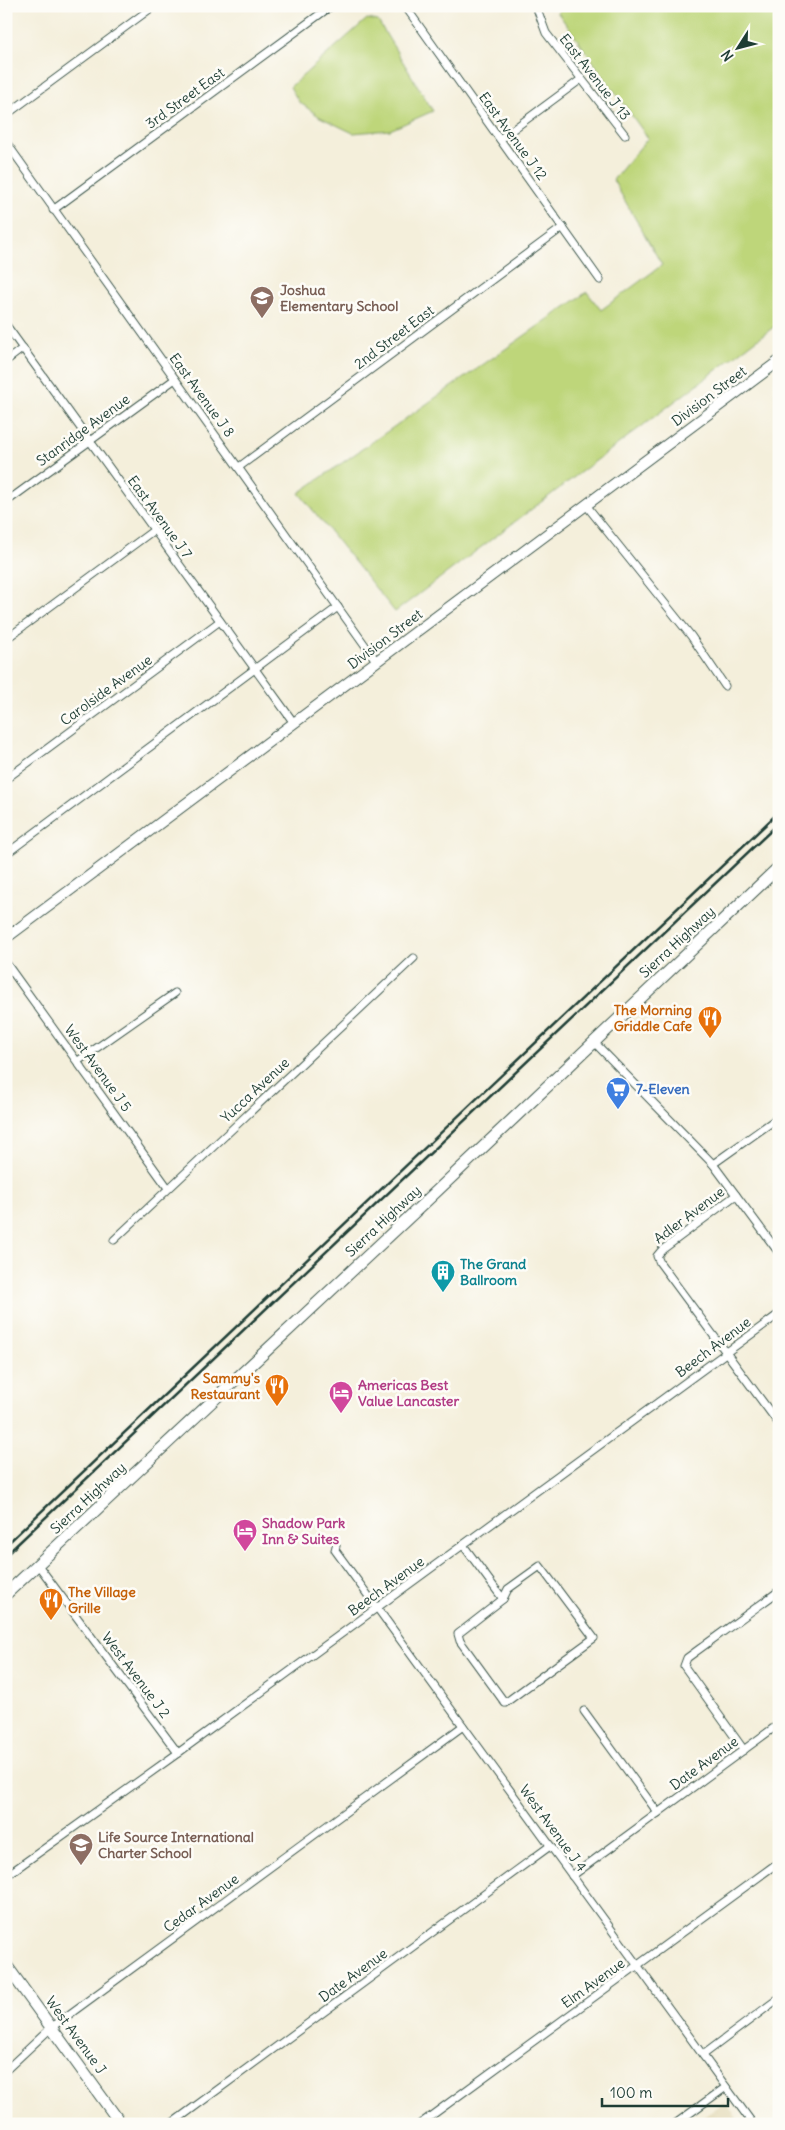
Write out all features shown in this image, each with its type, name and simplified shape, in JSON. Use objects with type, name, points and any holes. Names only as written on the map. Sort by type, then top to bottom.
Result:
[{"type":"main road","name":"Division Street","points":[[6,938],[779,361]]},
{"type":"main road","name":"Sierra Highway","points":[[6,1594],[189,1425],[779,867]]},
{"type":"main road","name":"West Avenue J","points":[[6,1964],[122,2124]]},
{"type":"street","points":[[6,115],[154,6]]},
{"type":"street","name":"3rd Street East","points":[[54,210],[331,6]]},
{"type":"street","name":"East Avenue J 12","points":[[405,6],[600,280]]},
{"type":"street","name":"East Avenue J 13","points":[[536,6],[546,33],[580,80],[625,135]]},
{"type":"street","points":[[500,139],[580,80]]},
{"type":"street","name":"East Avenue J 8","points":[[6,142],[377,662]]},
{"type":"street","name":"2nd Street East","points":[[239,467],[563,227]]},
{"type":"street","name":"East Avenue J 7","points":[[6,325],[294,723]]},
{"type":"street","points":[[6,361],[23,348]]},
{"type":"street","name":"Stanridge Avenue","points":[[6,502],[175,379]]},
{"type":"street","points":[[586,505],[690,636],[725,686]]},
{"type":"street","points":[[6,639],[154,530]]},
{"type":"street","points":[[6,854],[338,607]]},
{"type":"street","name":"Carolside Avenue","points":[[6,779],[220,621]]},
{"type":"street","name":"Yucca Avenue","points":[[114,1240],[414,958]]},
{"type":"street","name":"West Avenue J 5","points":[[6,963],[168,1188]]},
{"type":"street","points":[[78,1061],[175,993]]},
{"type":"street","points":[[594,1042],[713,1164],[779,1253]]},
{"type":"street","points":[[713,1164],[779,1117]]},
{"type":"street","name":"Adler Avenue","points":[[727,1352],[657,1256],[662,1250],[736,1195]]},
{"type":"street","name":"Beech Avenue","points":[[6,1876],[178,1753],[779,1314]]},
{"type":"street","points":[[727,1352],[779,1424]]},
{"type":"street","points":[[463,1545],[503,1599]]},
{"type":"street","name":"West Avenue J 4","points":[[336,1546],[335,1550],[753,2124]]},
{"type":"street","name":"West Avenue J 2","points":[[38,1565],[178,1753]]},
{"type":"street","points":[[540,1566],[594,1638],[505,1703],[460,1641],[458,1634],[503,1599],[508,1589],[540,1566]]},
{"type":"street","points":[[744,1750],[684,1666],[687,1658],[779,1591]]},
{"type":"street","points":[[584,1711],[658,1813]]},
{"type":"street","name":"Date Avenue","points":[[572,1876],[779,1724]]},
{"type":"street","name":"Cedar Avenue","points":[[6,2070],[52,2027],[463,1726]]},
{"type":"street","name":"Date Avenue","points":[[171,2124],[550,1846]]},
{"type":"street","name":"Elm Avenue","points":[[420,2124],[779,1862]]},
{"type":"street","points":[[703,2054],[779,1998]]},
{"type":"street","points":[[675,2124],[726,2086]]},
{"type":"shaded area","points":[[724,2103],[742,2124],[693,2124]]},
{"type":"green space","points":[[559,6],[779,6],[779,323],[395,612],[299,493],[587,292],[601,310],[662,265],[613,180],[648,138],[558,13]]},
{"type":"green space","points":[[367,19],[378,21],[433,111],[390,130],[353,133],[320,117],[299,102],[290,87]]},
{"type":"railway","points":[[6,1545],[779,812]]},
{"type":"railway","points":[[6,1555],[779,823]]},
{"type":"place","name":"Joshua Elementary School","points":[[262,319]]},
{"type":"place","name":"The Morning Griddle Cafe","points":[[710,1039]]},
{"type":"place","name":"7-Eleven","points":[[618,1110]]},
{"type":"place","name":"The Grand Ballroom","points":[[443,1293]]},
{"type":"place","name":"Sammy's Restaurant","points":[[277,1407]]},
{"type":"place","name":"Americas Best Value Lancaster","points":[[341,1414]]},
{"type":"place","name":"Shadow Park Inn & Suites","points":[[245,1552]]},
{"type":"place","name":"The Village Grille","points":[[51,1621]]},
{"type":"place","name":"Life Source International Charter School","points":[[81,1866]]}]
